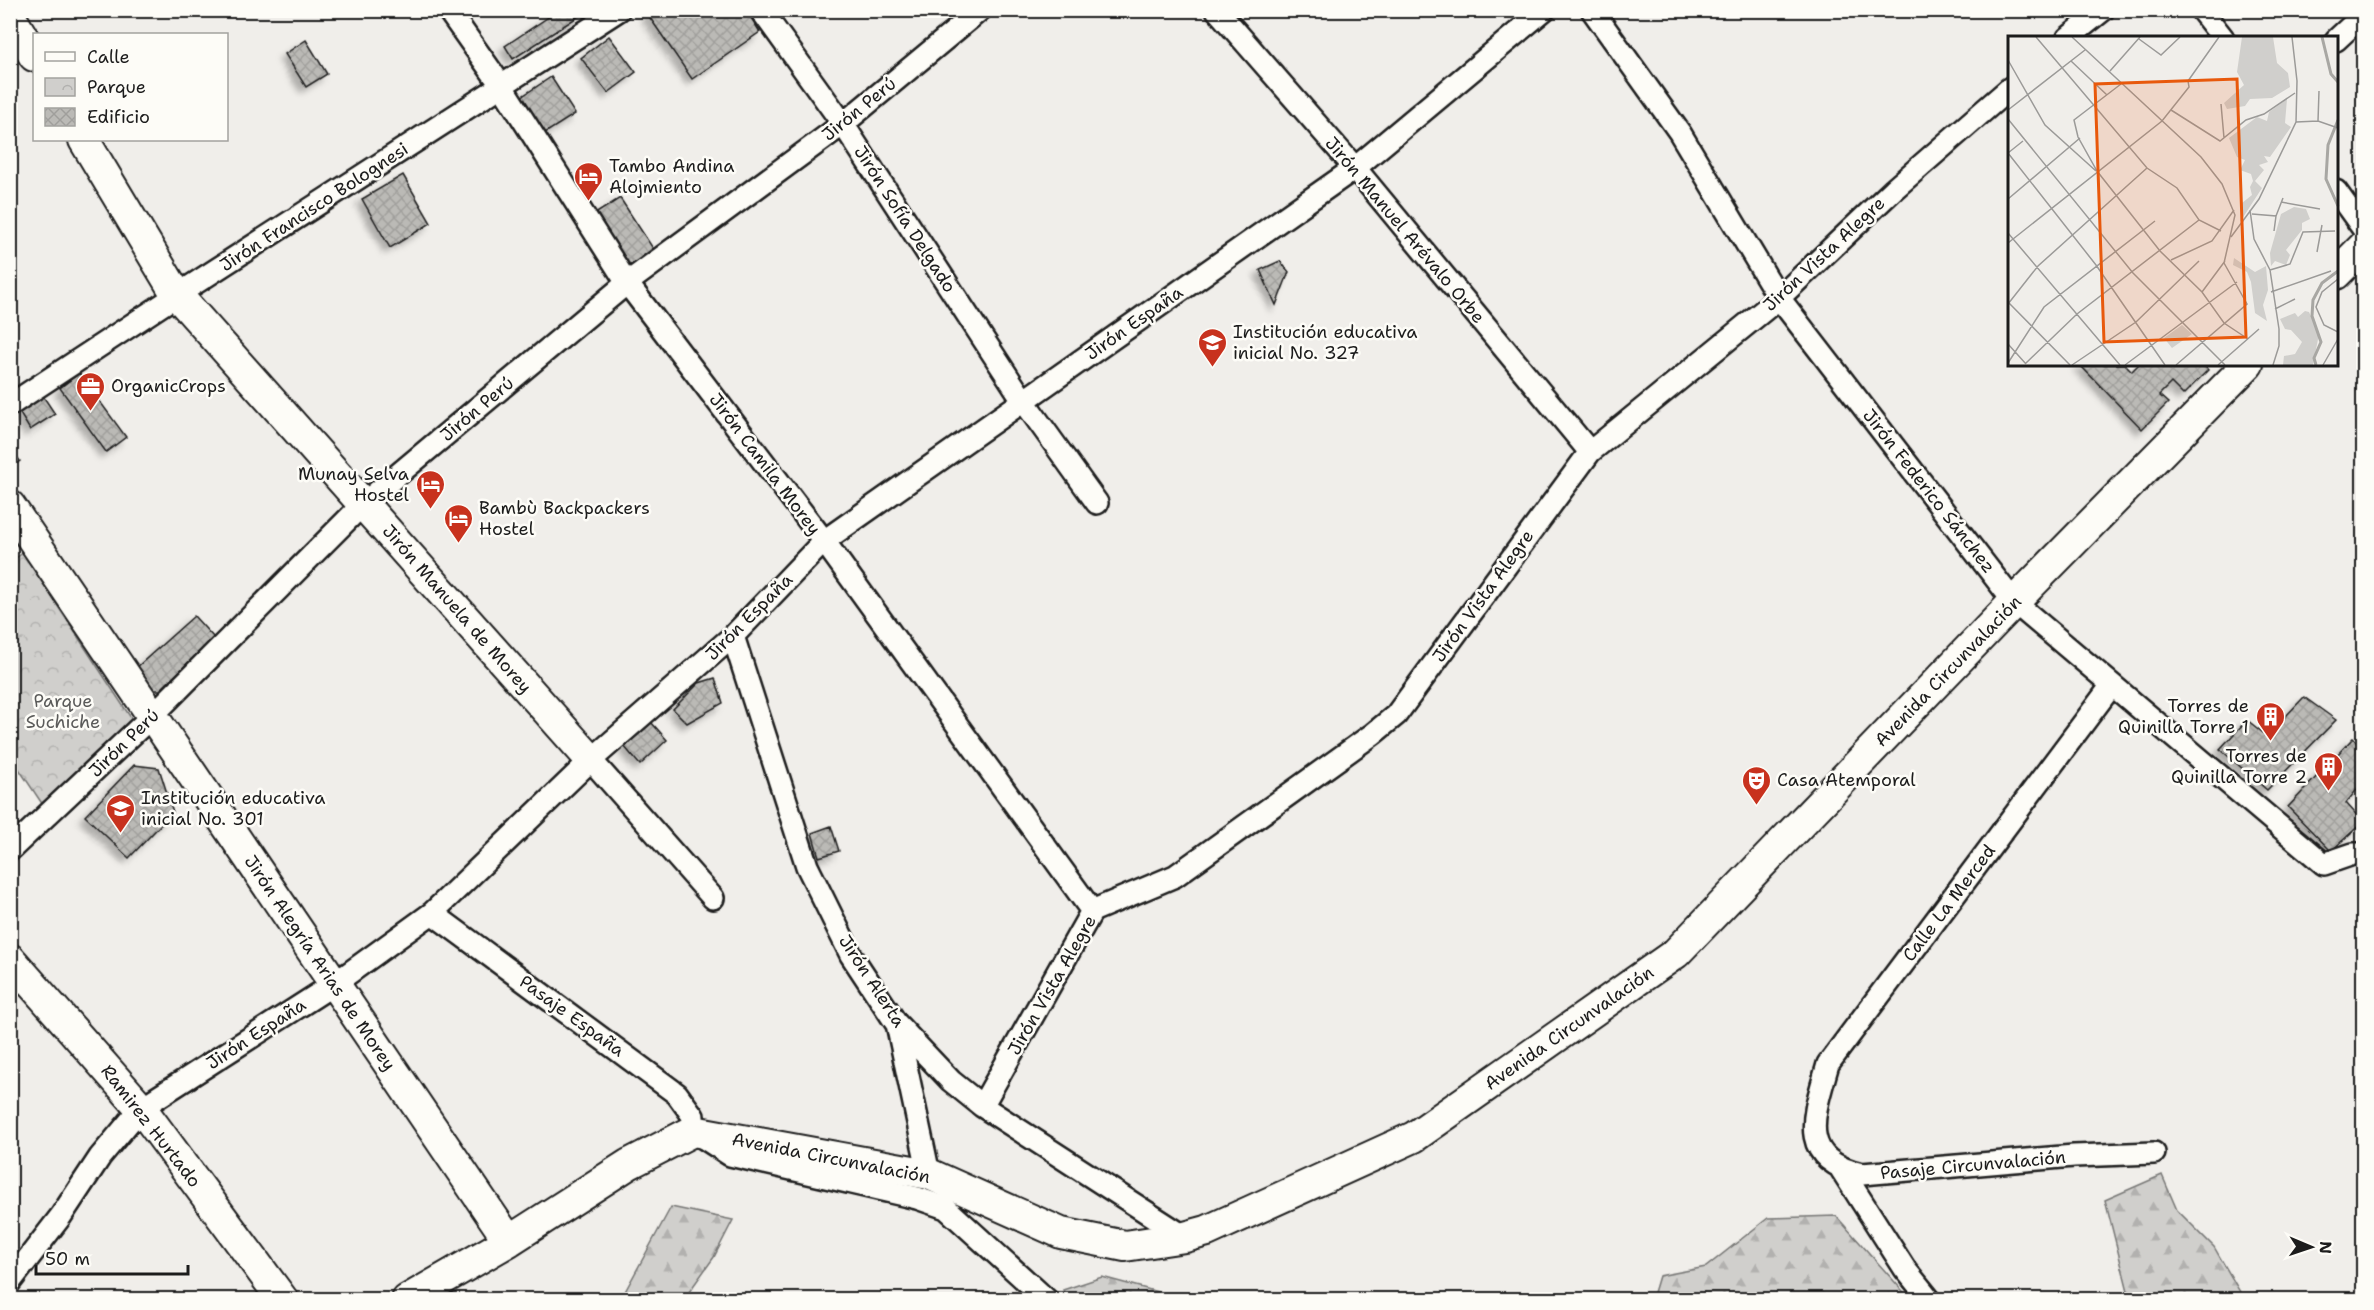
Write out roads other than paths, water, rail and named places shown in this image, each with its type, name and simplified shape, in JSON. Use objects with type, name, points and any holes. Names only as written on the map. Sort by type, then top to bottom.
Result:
[{"type":"street","name":"Jirón Camila Morey","points":[[448,10],[501,86],[627,283],[824,541],[1092,911]]},
{"type":"street","name":"Jirón Francisco Bolognesi","points":[[10,405],[619,10]]},
{"type":"street","name":"Jirón Sofía Delgado","points":[[761,10],[843,124],[1023,400],[1097,503]]},
{"type":"street","name":"Jirón Perú","points":[[10,850],[152,716],[364,503],[627,283],[843,124],[980,10]]},
{"type":"street","name":"Jirón Manuel Arévalo Orbe","points":[[1216,10],[1355,168],[1590,452]]},
{"type":"street","name":"Jirón España","points":[[10,1282],[61,1216],[100,1157],[141,1108],[334,984],[432,913],[591,760],[733,636],[824,541],[1355,168],[1544,10]]},
{"type":"street","name":"Jirón Federico Sánchez","points":[[1592,10],[1680,133],[1779,298],[2014,602],[2324,864],[2353,854],[2364,854]]},
{"type":"street","points":[[2070,36],[2103,10]]},
{"type":"street","points":[[2201,10],[2221,36]]},
{"type":"street","points":[[2338,39],[2364,14]]},
{"type":"street","points":[[10,16],[33,54]]},
{"type":"street","name":"Jirón Vista Alegre","points":[[982,1107],[1092,911],[1175,876],[1373,734],[1396,715],[1590,452],[1779,298],[1894,189],[2008,90]]},
{"type":"street","name":"Jirón Manuela de Morey","points":[[85,141],[177,295],[713,898]]},
{"type":"street","points":[[2338,192],[2364,230]]},
{"type":"street","points":[[2338,273],[2364,246]]},
{"type":"street","name":"Avenida Circunvalación","points":[[693,1131],[929,1174],[1060,1233],[1125,1246],[1185,1237],[1207,1231],[1414,1137],[1676,953],[2014,602],[2246,366]]},
{"type":"street","name":"Jirón Alegría Arias de Morey","points":[[10,506],[508,1241]]},
{"type":"street","name":"Jirón Alerta","points":[[733,636],[807,866],[851,955],[896,1023],[951,1081],[982,1107],[1185,1237]]},
{"type":"street","name":"Calle La Merced","points":[[1841,1169],[1825,1159],[1813,1133],[1816,1105],[1828,1064],[2112,685]]},
{"type":"street","name":"Pasaje España","points":[[432,913],[677,1094],[693,1116],[693,1131]]},
{"type":"street","name":"Ramirez Hurtado","points":[[10,960],[141,1108],[283,1299]]},
{"type":"street","points":[[896,1023],[929,1174]]},
{"type":"street","points":[[407,1299],[508,1241],[629,1164],[693,1131],[730,1155],[917,1198],[946,1208],[1047,1299]]},
{"type":"street","name":"Pasaje Circunvalación","points":[[1841,1169],[1862,1174],[2074,1156],[2154,1153]]},
{"type":"street","points":[[1841,1169],[1905,1269],[1930,1299]]},
{"type":"place","name":"Tambo Andina Alojmiento","points":[[588,202]]},
{"type":"place","name":"Institución educativa inicial No. 327","points":[[1212,368]]},
{"type":"place","name":"OrganicCrops","points":[[90,412]]},
{"type":"place","name":"Munay Selva Hostel","points":[[430,510]]},
{"type":"place","name":"Bambù Backpackers Hostel","points":[[458,544]]},
{"type":"place","name":"Torres de Quinilla Torre 1","points":[[2270,742]]},
{"type":"place","name":"Torres de Quinilla Torre 2","points":[[2328,792]]},
{"type":"place","name":"Casa Atemporal","points":[[1756,806]]},
{"type":"place","name":"Institución educativa inicial No. 301","points":[[120,834]]},
{"type":"park label","name":"Parque Suchiche","points":[[63,711]]}]
